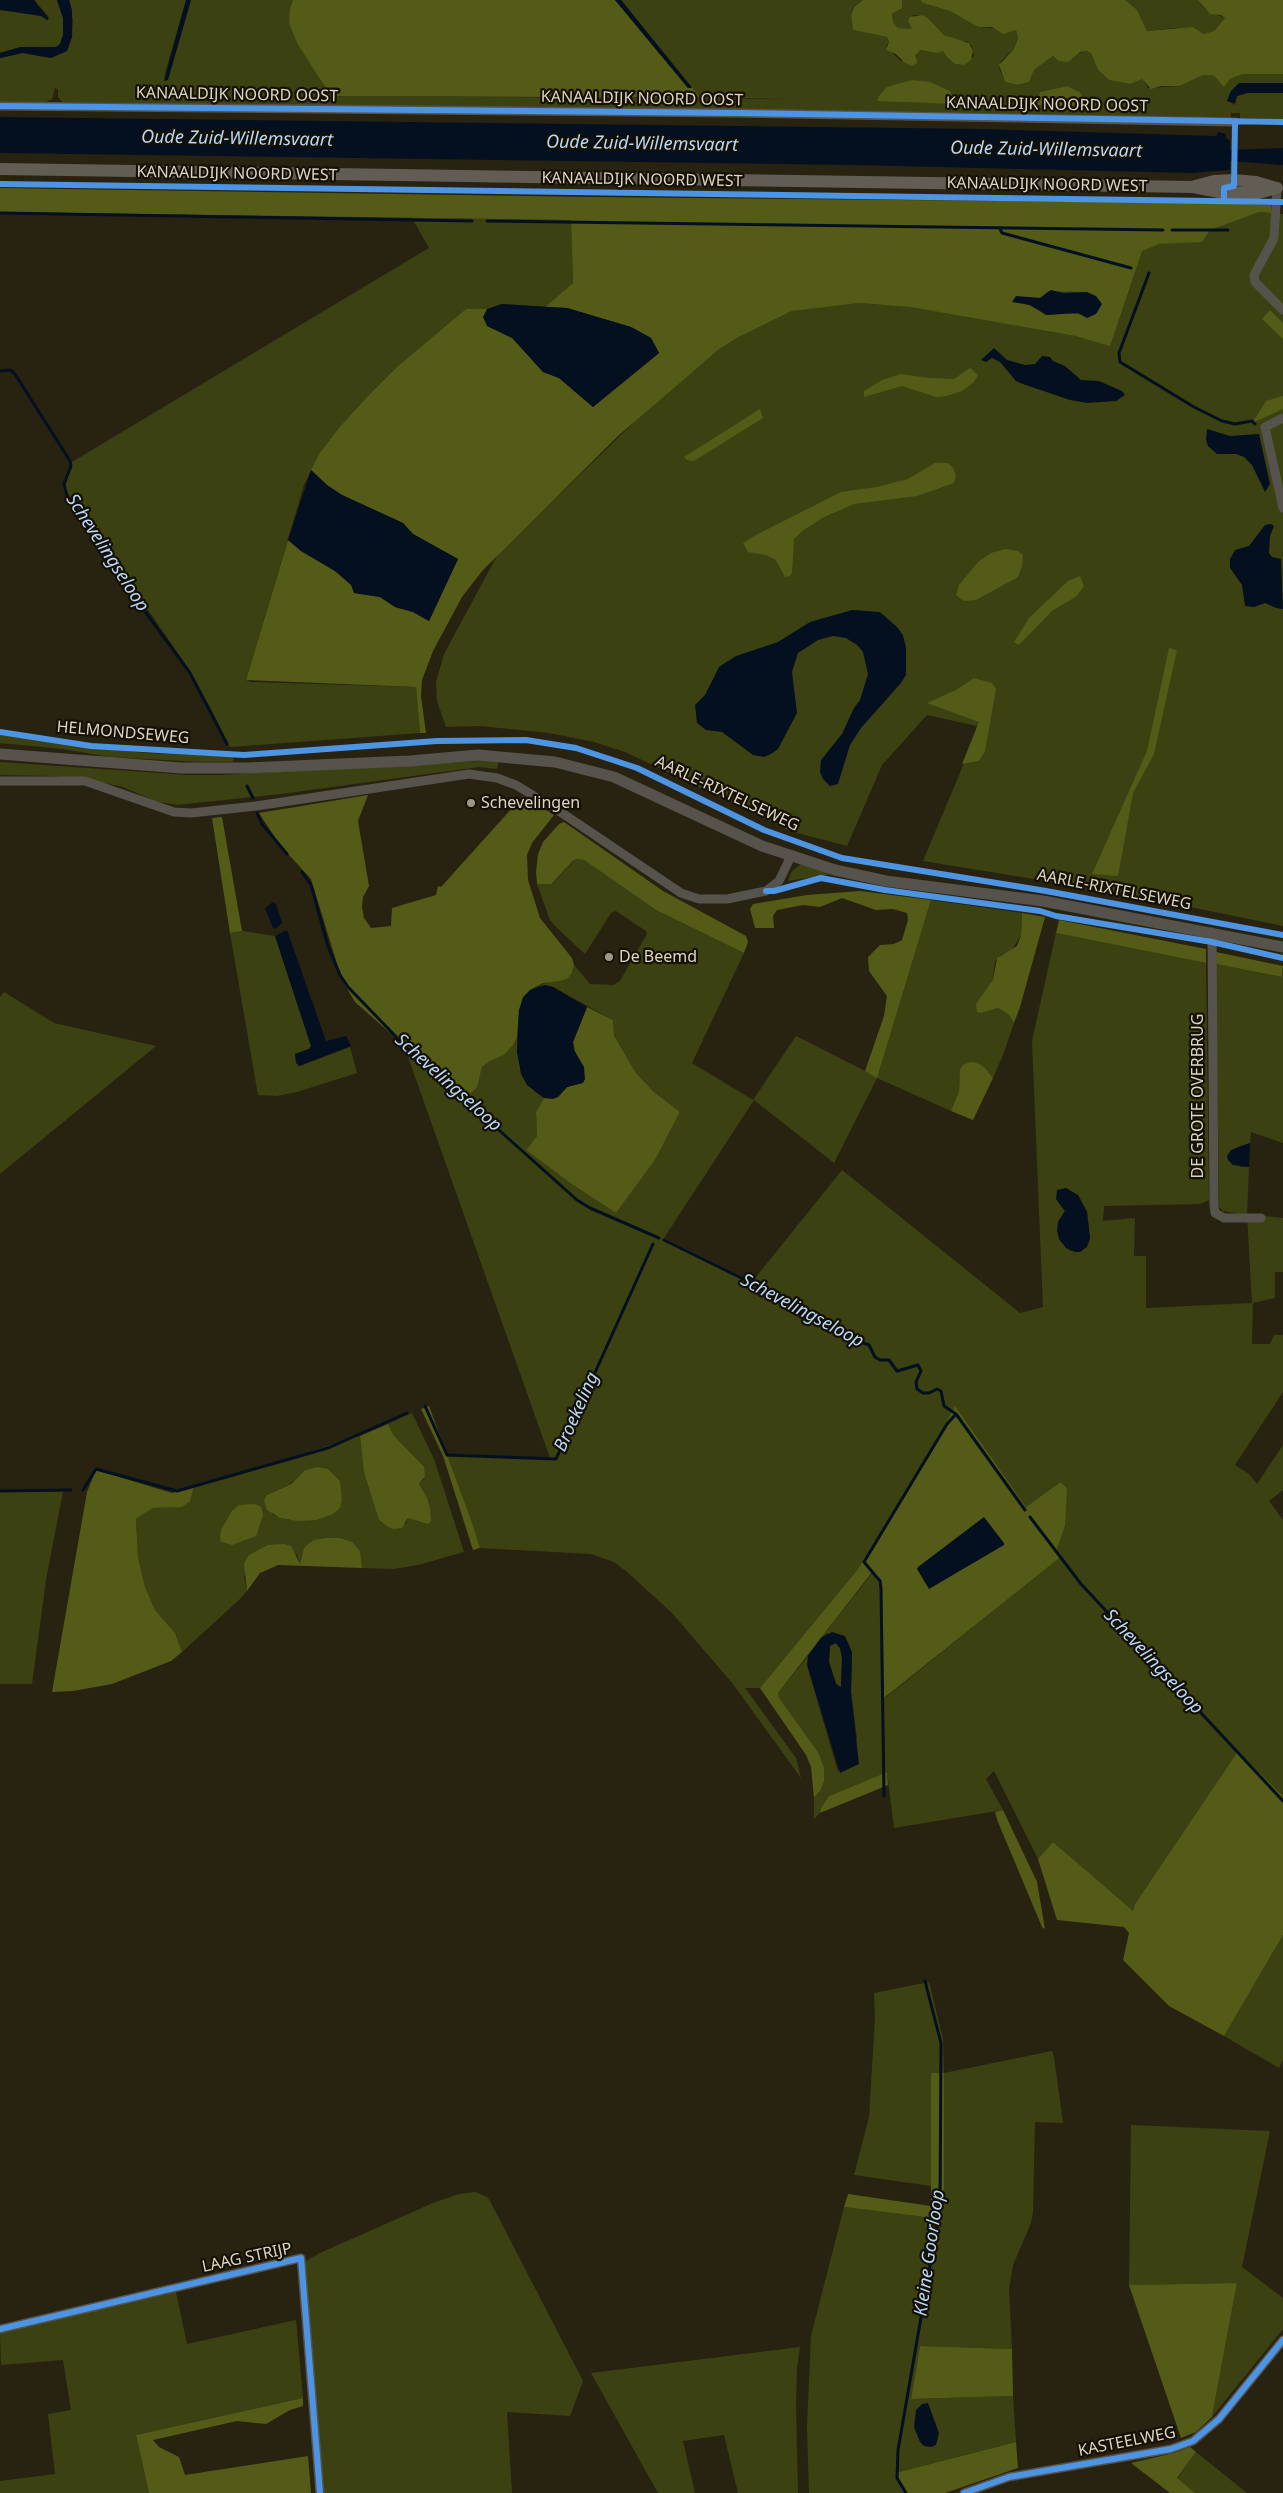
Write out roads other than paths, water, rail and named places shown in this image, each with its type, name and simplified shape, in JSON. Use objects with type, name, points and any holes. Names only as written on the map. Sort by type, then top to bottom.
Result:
[{"type":"main road","name":"KANAALDIJK NOORD WEST","points":[[0,170],[1193,187],[1214,181],[1234,180],[1256,182],[1280,188]]},
{"type":"street","name":"KANAALDIJK NOORD OOST","points":[[0,106],[747,113],[1235,122]]},
{"type":"street","points":[[1280,188],[1274,238],[1254,275],[1255,282],[1283,310]]},
{"type":"street","points":[[1283,418],[1265,427],[1283,508]]},
{"type":"street","name":"HELMONDSEWEG","points":[[0,754],[141,766],[247,768]]},
{"type":"street","name":"AARLE-RIXTELSEWEG","points":[[247,768],[478,756],[555,762],[614,777],[762,846],[835,870],[886,881],[1043,901],[1283,947]]},
{"type":"street","name":"AARLE-RIXTELSEWEG","points":[[0,781],[85,781],[174,812],[191,813],[256,806],[469,774],[496,778],[516,785],[681,893],[699,898],[727,899],[766,890],[779,881],[791,856]]},
{"type":"street","name":"DE GROTE OVERBRUG","points":[[1212,932],[1215,1214],[1224,1218],[1261,1218]]},
{"type":"street","name":"LAAG STRIJP","points":[[0,2328],[301,2258],[320,2493]]},
{"type":"street","name":"KASTEELWEG","points":[[964,2493],[1009,2478],[1171,2449],[1193,2442],[1219,2419],[1283,2340]]},
{"type":"water","points":[[0,0],[34,0],[49,19],[47,20],[41,16],[0,10]]},
{"type":"water","points":[[57,0],[69,0],[72,10],[72,37],[67,51],[51,58],[23,53],[0,58],[0,53],[21,47],[56,47],[60,44],[63,35],[63,18]]},
{"type":"water","points":[[186,0],[191,0],[168,80],[164,81]]},
{"type":"water","points":[[615,0],[621,0],[692,88],[688,88]]},
{"type":"water","points":[[1239,83],[1283,83],[1283,93],[1247,93],[1237,96],[1235,103],[1227,101],[1231,91]]},
{"type":"water","name":"Oude Zuid-Willemsvaart","points":[[0,117],[984,129],[1216,136],[1218,132],[1226,134],[1226,138],[1230,141],[1230,150],[1283,148],[1283,165],[1230,161],[1230,170],[1191,173],[851,165],[0,153]]},
{"type":"water","points":[[1051,290],[1063,293],[1087,292],[1096,296],[1102,304],[1096,314],[1087,318],[1078,313],[1046,315],[1030,305],[1012,302],[1016,296],[1040,298]]},
{"type":"water","points":[[502,304],[567,308],[631,327],[651,338],[659,353],[593,407],[559,378],[543,372],[512,338],[487,326],[483,317],[487,309]]},
{"type":"water","points":[[994,348],[1007,360],[1025,365],[1035,364],[1042,356],[1050,357],[1053,361],[1065,366],[1081,380],[1099,381],[1122,391],[1125,395],[1116,401],[1087,403],[1070,400],[1020,383],[1016,381],[1000,362],[992,358],[986,362],[981,360]]},
{"type":"water","points":[[1207,429],[1230,436],[1259,434],[1270,484],[1265,492],[1252,465],[1244,457],[1236,454],[1217,454],[1208,446],[1206,440]]},
{"type":"water","points":[[311,470],[327,485],[342,495],[403,523],[413,534],[458,559],[429,621],[413,612],[395,607],[380,597],[354,593],[351,585],[335,571],[301,551],[288,540]]},
{"type":"water","points":[[1271,524],[1274,526],[1270,536],[1269,553],[1272,557],[1281,559],[1283,609],[1265,603],[1254,607],[1245,606],[1242,585],[1230,568],[1230,559],[1235,550],[1249,546],[1265,525]]},
{"type":"water","points":[[852,610],[880,612],[897,627],[903,635],[906,648],[906,675],[861,728],[850,745],[838,784],[830,786],[823,779],[820,772],[821,760],[842,734],[854,708],[860,700],[868,674],[863,652],[857,645],[846,638],[833,636],[818,640],[798,653],[792,672],[797,713],[778,749],[771,754],[764,757],[753,755],[722,732],[706,730],[697,723],[695,705],[705,695],[719,667],[736,656],[778,642],[810,622]]},
{"type":"water","points":[[273,902],[276,904],[282,923],[275,929],[265,908]]},
{"type":"water","points":[[287,930],[326,1041],[346,1036],[351,1046],[299,1066],[296,1063],[295,1054],[309,1049],[311,1046],[275,936]]},
{"type":"water","points":[[545,985],[553,987],[587,1007],[573,1042],[574,1050],[584,1067],[585,1079],[583,1083],[567,1087],[558,1097],[553,1099],[544,1098],[527,1085],[521,1074],[517,1052],[519,1010],[523,997],[530,990]]},
{"type":"water","points":[[1250,1143],[1249,1167],[1233,1165],[1228,1160],[1227,1156],[1231,1150]]},
{"type":"water","points":[[1066,1188],[1078,1195],[1087,1212],[1090,1238],[1087,1247],[1080,1252],[1066,1248],[1059,1239],[1057,1231],[1058,1222],[1065,1211],[1056,1199],[1057,1190]]},
{"type":"water","points":[[984,1517],[1004,1545],[929,1589],[917,1569],[918,1567]]},
{"type":"water","points":[[832,1632],[845,1636],[852,1652],[851,1692],[859,1764],[840,1773],[807,1665],[808,1656],[821,1638]],"holes":[[[836,1643],[840,1648],[842,1658],[841,1687],[836,1684],[829,1662],[830,1646]]]},
{"type":"water","points":[[928,2403],[939,2433],[936,2445],[931,2447],[924,2446],[920,2442],[914,2427],[916,2410],[922,2404]]},
{"type":"waterway","points":[[0,213],[472,221]]},
{"type":"waterway","points":[[487,221],[1163,230]]},
{"type":"waterway","points":[[1000,229],[1002,233],[1131,268]]},
{"type":"waterway","points":[[1172,230],[1228,230]]},
{"type":"waterway","points":[[1149,273],[1119,353],[1120,362],[1194,407],[1222,421],[1235,424],[1252,421],[1255,424]]},
{"type":"waterway","name":"Schevelingseloop","points":[[0,371],[10,370],[15,374],[70,461],[71,466],[64,484],[67,496],[125,584],[190,673],[227,744]]},
{"type":"waterway","name":"Schevelingseloop","points":[[247,786],[253,798]]},
{"type":"waterway","name":"Schevelingseloop","points":[[257,813],[262,824],[287,854]]},
{"type":"waterway","name":"Schevelingseloop","points":[[302,872],[311,885],[328,946],[340,975],[348,987],[404,1045],[577,1200],[590,1208],[659,1238]]},
{"type":"waterway","name":"Schevelingseloop","points":[[664,1240],[841,1327],[858,1341],[869,1345],[875,1357],[880,1360],[889,1360],[897,1371],[918,1365],[921,1371],[916,1382],[917,1389],[923,1393],[929,1393],[937,1389],[941,1391],[944,1406],[956,1414],[1025,1510]]},
{"type":"waterway","name":"Broekeling","points":[[425,1406],[447,1455],[556,1459],[653,1244]]},
{"type":"waterway","name":"Broekeling","points":[[83,1490],[96,1469],[177,1491],[328,1448],[407,1413]]},
{"type":"waterway","points":[[884,1796],[881,1588],[880,1581],[864,1562],[947,1424],[956,1414]]},
{"type":"waterway","name":"Broekeling","points":[[0,1491],[71,1490]]},
{"type":"waterway","name":"Schevelingseloop","points":[[1030,1517],[1081,1584],[1283,1801]]},
{"type":"waterway","name":"Kleine Goorloop","points":[[906,2493],[897,2478],[898,2450],[940,2208],[941,2043],[925,1981]]},
{"type":"place","name":"Schevelingen","points":[[471,803]]},
{"type":"place","name":"De Beemd","points":[[609,957]]}]
